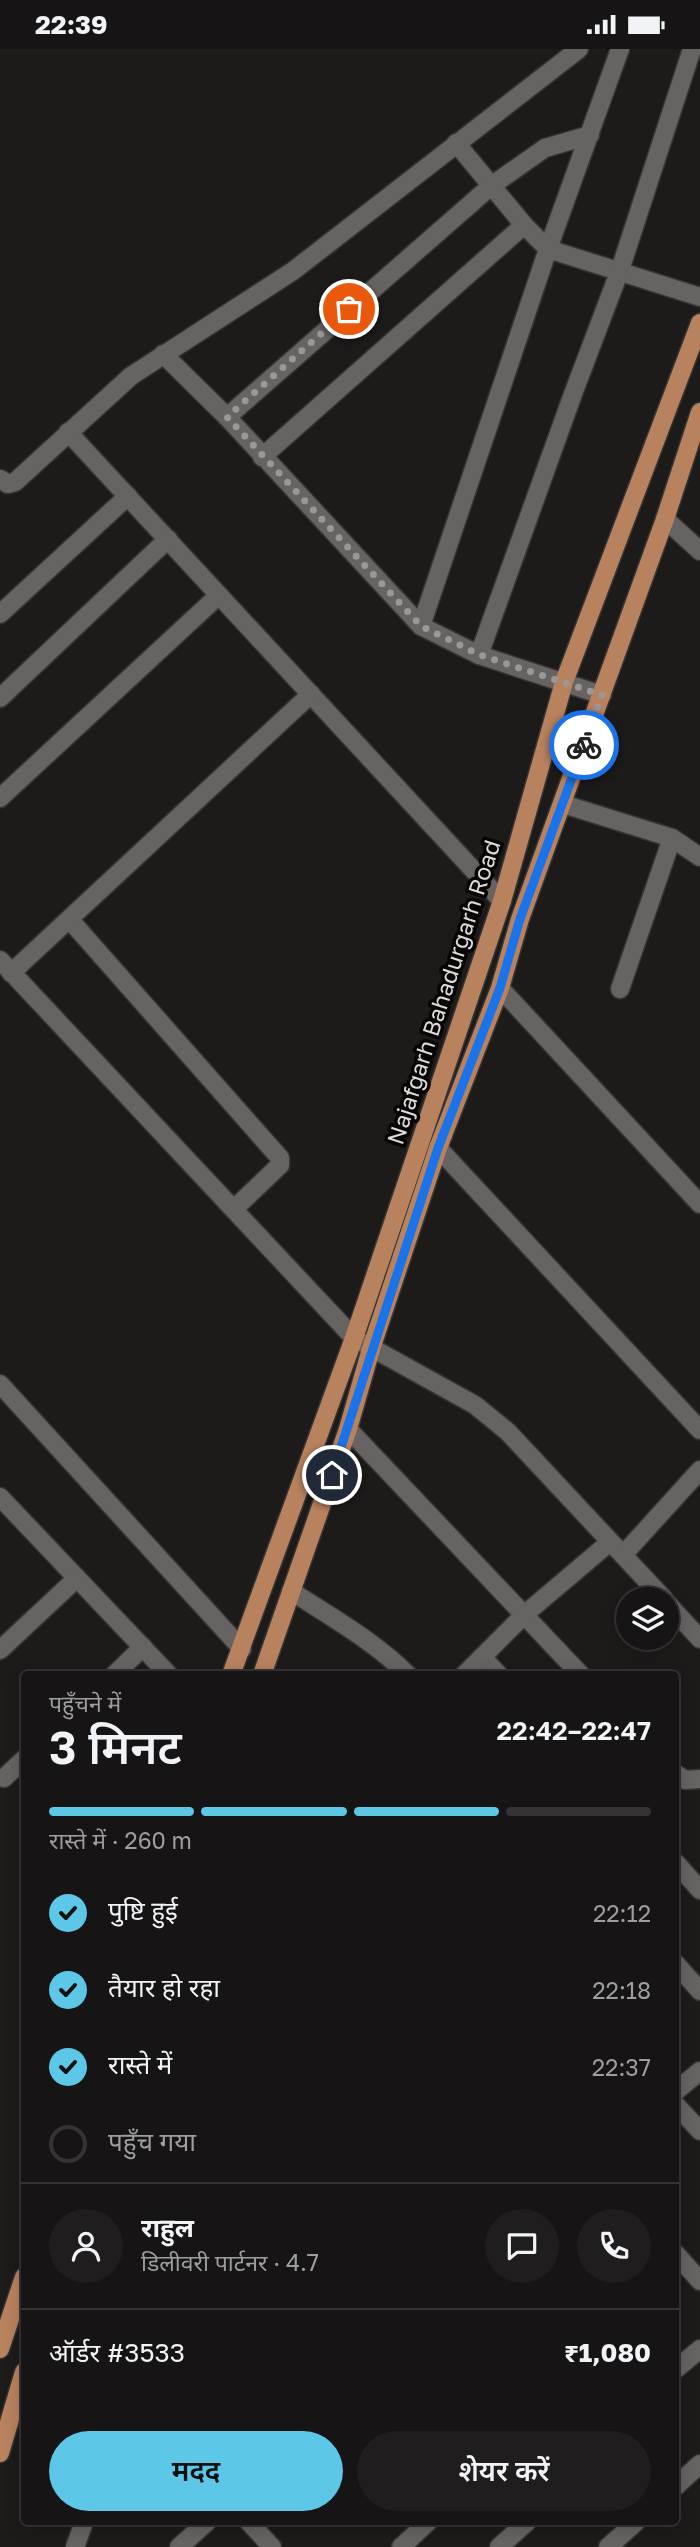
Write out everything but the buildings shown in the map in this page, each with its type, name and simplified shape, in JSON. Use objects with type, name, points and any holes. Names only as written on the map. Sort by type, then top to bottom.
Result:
[{"type":"main road","name":"Najafgarh Bahadurgarh Road","points":[[234,1671],[354,1338],[502,901],[564,682],[700,324]]},
{"type":"main road","name":"Najafgarh Bahadurgarh Road","points":[[263,1671],[348,1429],[371,1349],[438,1148],[500,988],[520,919],[564,804],[700,412]]},
{"type":"main road","points":[[0,2349],[21,2298]]},
{"type":"main road","points":[[0,2453],[21,2382]]},
{"type":"street","points":[[0,479],[8,484],[15,482],[113,390],[163,353],[293,271],[579,49]]},
{"type":"street","points":[[421,626],[548,249],[620,49]]},
{"type":"street","points":[[480,655],[572,394],[620,271],[692,49]]},
{"type":"street","points":[[227,417],[491,186],[545,148],[590,135]]},
{"type":"street","points":[[456,143],[524,225],[548,249],[700,297]]},
{"type":"street","points":[[262,457],[524,225]]},
{"type":"street","points":[[163,353],[227,417],[421,626],[480,655],[602,695]]},
{"type":"street","points":[[68,432],[502,901]]},
{"type":"street","points":[[0,614],[128,496]]},
{"type":"street","points":[[665,519],[700,551]]},
{"type":"street","points":[[0,698],[168,539]]},
{"type":"street","points":[[0,798],[219,595]]},
{"type":"street","points":[[311,695],[70,920],[6,966],[354,1338],[475,1405],[508,1432],[652,1587]]},
{"type":"street","points":[[564,804],[672,838],[700,857]]},
{"type":"street","points":[[620,989],[672,838]]},
{"type":"street","points":[[70,920],[280,1158],[280,1165],[234,1209]]},
{"type":"street","points":[[500,988],[700,1204]]},
{"type":"street","points":[[438,1148],[700,1430]]},
{"type":"street","points":[[0,1384],[242,1649]]},
{"type":"street","points":[[348,1429],[577,1671]]},
{"type":"street","points":[[468,1671],[525,1614],[617,1548],[700,1471]]},
{"type":"street","points":[[0,1497],[165,1671]]},
{"type":"street","points":[[0,1650],[77,1578]]},
{"type":"street","points":[[290,1591],[365,1638],[391,1657],[404,1671]]},
{"type":"street","points":[[679,1616],[700,1639]]},
{"type":"street","points":[[118,1671],[143,1647]]},
{"type":"street","points":[[482,1657],[495,1671]]},
{"type":"street","points":[[4,1778],[21,1762]]},
{"type":"street","points":[[679,1776],[685,1780],[700,1779]]},
{"type":"street","points":[[679,1866],[700,1890]]},
{"type":"street","points":[[679,1967],[700,1991]]},
{"type":"street","points":[[679,2088],[700,2071]]},
{"type":"street","points":[[679,2108],[700,2131]]},
{"type":"street","points":[[679,2257],[700,2281]]},
{"type":"street","points":[[679,2366],[700,2349]]},
{"type":"street","points":[[679,2483],[700,2464]]},
{"type":"street","points":[[75,2547],[83,2525]]},
{"type":"street","points":[[179,2547],[204,2525]]},
{"type":"street","points":[[252,2525],[272,2547]]},
{"type":"street","points":[[401,2547],[425,2525]]},
{"type":"street","points":[[499,2547],[524,2525]]},
{"type":"street","points":[[608,2547],[633,2525]]},
{"type":"way so far","points":[[349,309],[227,417],[421,626],[480,655],[602,695],[584,745]]},
{"type":"route","points":[[332,1475],[438,1148],[500,988],[520,919],[584,745]]}]
